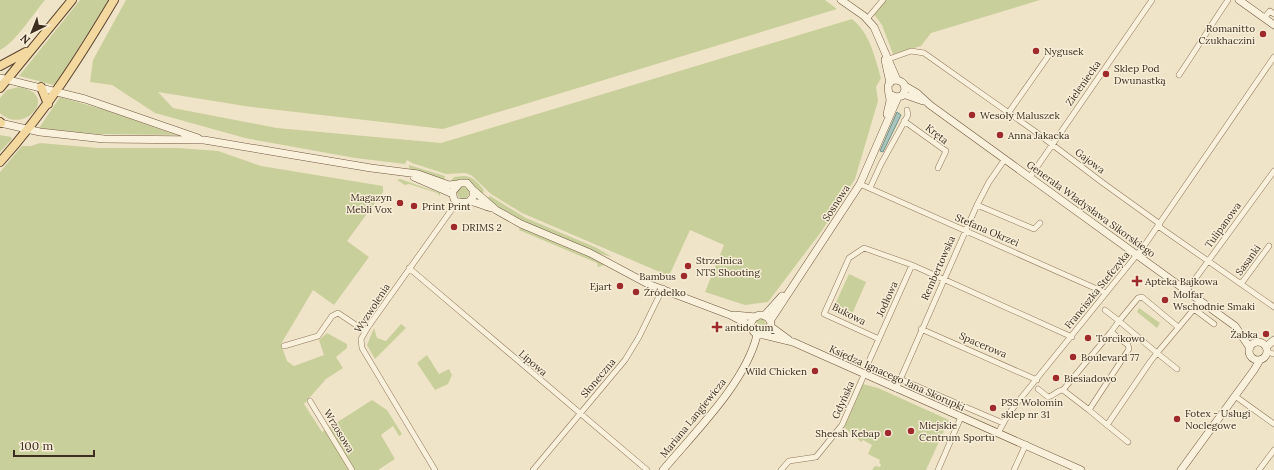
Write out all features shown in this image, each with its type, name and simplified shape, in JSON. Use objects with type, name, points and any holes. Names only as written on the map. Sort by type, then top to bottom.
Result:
[{"type":"main road","points":[[0,88],[4,78],[36,44],[72,0]]},
{"type":"main road","points":[[0,162],[48,104],[114,0]]},
{"type":"main road","points":[[842,0],[867,19],[874,27],[887,60],[897,80],[901,81],[905,86],[901,96],[892,96],[889,94],[888,88],[890,82],[887,60]]},
{"type":"main road","points":[[1239,0],[1274,25]]},
{"type":"main road","points":[[0,66],[19,56],[36,44]]},
{"type":"main road","points":[[4,78],[57,91],[111,107],[204,140]]},
{"type":"main road","points":[[890,82],[897,80]]},
{"type":"main road","name":"Generała Władysława Sikorskiego","points":[[905,86],[917,93],[930,105],[1187,290],[1240,330],[1253,345]]},
{"type":"main road","points":[[41,87],[48,104]]},
{"type":"main road","name":"Sosnowa","points":[[882,135],[890,101],[889,94]]},
{"type":"main road","name":"Generała Władysława Sikorskiego","points":[[901,96],[930,105]]},
{"type":"main road","name":"Sosnowa","points":[[768,321],[860,184],[901,96]]},
{"type":"main road","points":[[0,122],[28,129],[104,139],[204,140],[424,175],[449,185],[467,183],[496,210]]},
{"type":"main road","points":[[405,173],[453,194]]},
{"type":"main road","points":[[458,184],[454,188],[453,194],[457,202],[463,204],[474,202],[496,210],[526,226],[590,253],[611,260],[650,279],[662,288],[730,314],[751,326],[760,335],[769,331],[768,321],[756,317],[730,314]]},
{"type":"main road","points":[[468,203],[473,197],[474,190]]},
{"type":"main road","points":[[751,326],[752,321],[756,317]]},
{"type":"main road","name":"Księdza Ignacego Jana Skorupki","points":[[768,321],[793,342]]},
{"type":"main road","name":"Księdza Ignacego Jana Skorupki","points":[[760,335],[793,342],[896,389],[1026,444],[1081,470]]},
{"type":"main road","name":"Mariana Langiewicza","points":[[663,470],[732,386],[760,335]]},
{"type":"main road","points":[[1181,470],[1248,376],[1269,351],[1274,340]]},
{"type":"main road","points":[[1248,376],[1252,358],[1250,353],[1253,345],[1262,344],[1269,351]]},
{"type":"main road","points":[[1252,358],[1260,360]]},
{"type":"street","points":[[867,19],[883,0]]},
{"type":"street","name":"Zieleniecka","points":[[1030,177],[1152,0]]},
{"type":"street","points":[[1179,75],[1204,39],[1211,24],[1228,0]]},
{"type":"street","points":[[1264,18],[1270,11],[1274,14]]},
{"type":"street","name":"Gajowa","points":[[887,60],[911,51],[924,53],[1009,112],[1207,262],[1274,307]]},
{"type":"street","points":[[1009,112],[1049,55],[1049,51]]},
{"type":"street","name":"Franciszka Stefczyka","points":[[998,432],[1003,423],[1159,225],[1274,58]]},
{"type":"street","points":[[870,188],[908,114],[907,110]]},
{"type":"street","name":"Kręta","points":[[904,121],[946,151],[938,168]]},
{"type":"street","name":"Rembertowska","points":[[896,389],[964,231],[989,182],[1005,159]]},
{"type":"street","name":"Tulipanowa","points":[[1187,290],[1274,171]]},
{"type":"street","name":"Stefana Okrzei","points":[[860,184],[1106,293]]},
{"type":"street","name":"Wyzwolenia","points":[[435,470],[362,348],[361,339],[409,268],[457,202]]},
{"type":"street","points":[[977,205],[1034,229],[1040,223]]},
{"type":"street","name":"Sasanki","points":[[1241,284],[1270,246]]},
{"type":"street","name":"Bukowa","points":[[879,339],[824,314],[849,258],[852,255],[867,247],[912,265]]},
{"type":"street","points":[[912,265],[1072,336]]},
{"type":"street","name":"Jodłowa","points":[[869,361],[912,265]]},
{"type":"street","name":"Lipowa","points":[[409,268],[646,470]]},
{"type":"street","name":"Słoneczna","points":[[533,470],[631,351],[662,288]]},
{"type":"street","points":[[1064,390],[1138,298],[1142,297],[1178,327]]},
{"type":"street","points":[[1107,425],[1157,353],[1197,304]]},
{"type":"street","points":[[1194,308],[1214,324]]},
{"type":"street","points":[[1105,310],[1177,369]]},
{"type":"street","points":[[284,346],[318,336],[332,316],[338,313],[365,331]]},
{"type":"street","name":"Spacerowa","points":[[921,328],[1037,380]]},
{"type":"street","points":[[1089,410],[1129,349],[1128,345],[1111,332]]},
{"type":"street","name":"Gdyńska","points":[[781,470],[789,461],[816,457],[842,425],[864,374]]},
{"type":"street","name":"Księdza Ignacego Jana Skorupki","points":[[900,379],[1003,423]]},
{"type":"street","points":[[1038,389],[1048,397],[1059,390],[1064,390],[1128,442]]},
{"type":"street","points":[[1235,396],[1274,424]]},
{"type":"street","name":"Wrzosowa","points":[[310,402],[352,470]]},
{"type":"street","points":[[938,470],[961,417]]},
{"type":"street","points":[[1014,470],[1026,444]]},
{"type":"street","points":[[1259,470],[1274,450]]},
{"type":"green space","points":[[0,0],[45,0],[12,41],[0,50]]},
{"type":"green space","points":[[80,0],[109,0],[57,82],[54,85],[19,76]]},
{"type":"green space","points":[[126,0],[825,0],[837,9],[443,129],[251,107],[158,92],[173,108],[277,128],[441,143],[852,19],[868,39],[881,78],[876,87],[878,101],[855,179],[821,232],[768,302],[745,305],[705,292],[724,245],[690,230],[669,276],[522,213],[491,194],[471,175],[465,173],[446,174],[407,160],[405,164],[355,158],[245,138],[155,113],[112,85],[90,82],[93,60]]},
{"type":"green space","points":[[884,0],[1040,0],[931,33],[921,46],[893,54],[882,25],[873,13]]},
{"type":"green space","points":[[19,87],[31,91],[37,97],[38,104],[28,117],[19,120],[9,119],[0,113],[0,98],[7,90]]},
{"type":"green space","points":[[60,97],[105,110],[176,135],[97,134],[39,128]]},
{"type":"green space","points":[[0,135],[11,137],[12,139],[0,152]]},
{"type":"green space","points":[[40,143],[98,148],[178,148],[218,151],[261,166],[383,186],[383,192],[347,241],[369,257],[334,305],[313,290],[281,344],[287,361],[294,366],[324,355],[319,340],[327,333],[347,344],[347,348],[336,357],[343,368],[326,379],[304,404],[322,432],[372,400],[387,410],[402,434],[399,436],[393,426],[381,435],[395,459],[378,470],[0,470],[0,172],[22,146],[31,146]]},
{"type":"green space","points":[[409,165],[445,176],[444,181],[411,171]]},
{"type":"green space","points":[[454,177],[470,177],[477,182],[484,190],[482,196],[470,182],[450,182]]},
{"type":"green space","points":[[400,179],[440,193],[440,196],[437,193],[409,184],[405,185],[397,180]]},
{"type":"green space","points":[[461,187],[465,187],[469,193],[465,199],[461,199],[457,195],[457,191]]},
{"type":"green space","points":[[490,196],[526,218],[597,248],[612,257],[580,247],[531,225],[486,199]]},
{"type":"green space","points":[[520,228],[599,261],[604,265],[598,267],[597,263],[519,230]]},
{"type":"green space","points":[[849,274],[866,282],[850,319],[832,311]]},
{"type":"green space","points":[[1139,308],[1160,323],[1157,328],[1137,312]]},
{"type":"green space","points":[[760,319],[764,321],[766,325],[764,329],[760,331],[756,329],[754,325],[756,321]]},
{"type":"green space","points":[[401,324],[406,328],[375,359],[367,345],[374,328],[377,338],[386,341]]},
{"type":"green space","points":[[427,355],[439,374],[449,369],[452,375],[448,384],[435,390],[417,363]]},
{"type":"green space","name":"Miejskie Centrum Sportu","points":[[863,384],[878,388],[949,420],[926,470],[872,470],[875,466],[880,467],[881,464],[879,463],[880,460],[868,454],[872,445],[863,440],[861,442],[844,427]]},
{"type":"water","points":[[897,112],[901,115],[883,152],[880,151]]},
{"type":"place","name":"Romanitto Czukhaczini","points":[[1263,34]]},
{"type":"place","name":"Nygusek","points":[[1036,51]]},
{"type":"place","name":"Sklep Pod Dwunastką","points":[[1106,74]]},
{"type":"place","name":"Wesoły Maluszek","points":[[972,115]]},
{"type":"place","name":"Anna Jakacka","points":[[1000,135]]},
{"type":"place","name":"Magazyn Mebli Vox","points":[[400,203]]},
{"type":"place","name":"Print Print","points":[[414,206]]},
{"type":"place","name":"DRIMS 2","points":[[454,227]]},
{"type":"place","name":"Strzelnica NTS Shooting","points":[[688,266]]},
{"type":"place","name":"Bambus","points":[[684,276]]},
{"type":"place","name":"Apteka Bajkowa","points":[[1137,281]]},
{"type":"place","name":"Ejart","points":[[620,286]]},
{"type":"place","name":"Źródełko","points":[[636,292]]},
{"type":"place","name":"Molfar Wschodnie Smaki","points":[[1165,300]]},
{"type":"place","name":"antidotum","points":[[717,327]]},
{"type":"place","name":"Żabka","points":[[1266,334]]},
{"type":"place","name":"Torcikowo","points":[[1088,338]]},
{"type":"place","name":"Boulevard 77","points":[[1073,357]]},
{"type":"place","name":"Wild Chicken","points":[[815,371]]},
{"type":"place","name":"Biesiadowo","points":[[1056,378]]},
{"type":"place","name":"PSS Wołomin sklep nr 31","points":[[993,408]]},
{"type":"place","name":"Fotex - Usługi Noclegowe","points":[[1177,419]]},
{"type":"place","name":"Miejskie Centrum Sportu","points":[[911,431]]},
{"type":"place","name":"Sheesh Kebap","points":[[888,433]]}]
